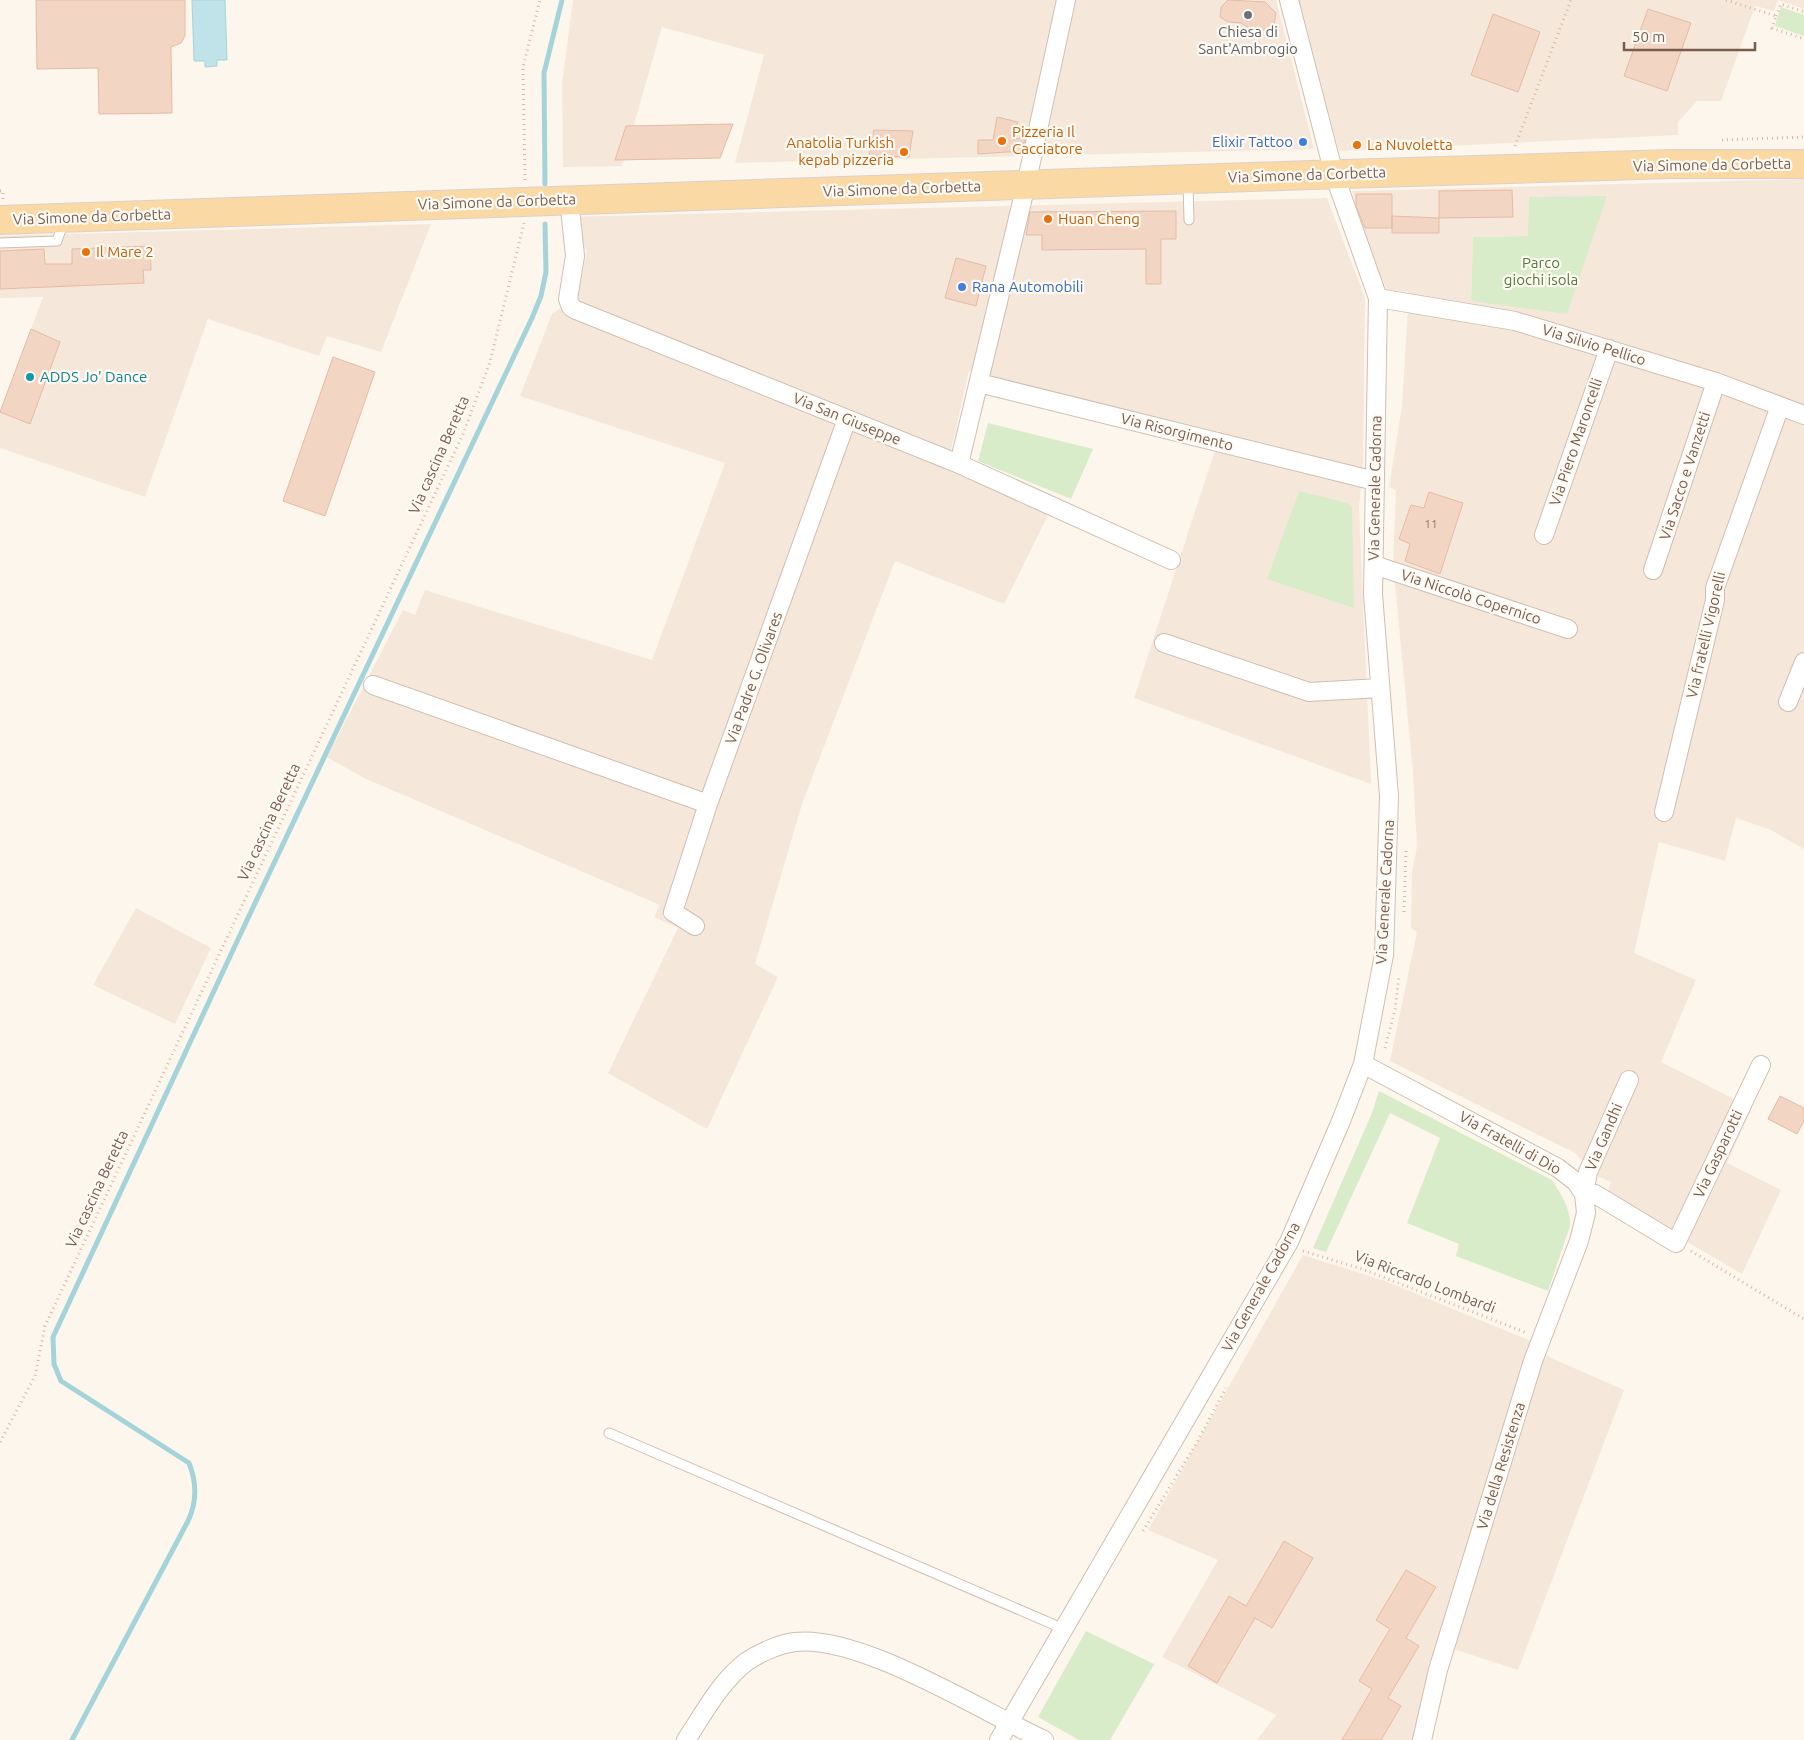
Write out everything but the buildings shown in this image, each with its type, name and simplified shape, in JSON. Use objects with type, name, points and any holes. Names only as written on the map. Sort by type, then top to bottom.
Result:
[{"type":"main road","name":"Via Simone da Corbetta","points":[[0,220],[532,200],[1334,174],[1672,164],[1804,164]]},
{"type":"street","points":[[959,464],[1026,185],[1066,0]]},
{"type":"street","name":"Via Generale Cadorna","points":[[999,1740],[1289,1242],[1342,1121],[1363,1064],[1384,955],[1390,796],[1373,594],[1378,298],[1334,174],[1289,0]]},
{"type":"street","name":"Via San Giuseppe","points":[[569,199],[575,256],[568,299],[571,306],[959,464],[1171,560]]},
{"type":"street","name":"Via Silvio Pellico","points":[[1378,298],[1515,321],[1716,382],[1804,415]]},
{"type":"street","name":"Via Piero Maroncelli","points":[[1544,535],[1609,349]]},
{"type":"street","name":"Via Sacco e Vanzetti","points":[[1653,570],[1716,382]]},
{"type":"street","name":"Via Risorgimento","points":[[979,383],[1375,481]]},
{"type":"street","name":"Via fratelli Vigorelli","points":[[1664,812],[1715,600],[1715,588],[1780,406]]},
{"type":"street","name":"Via Padre G. Olivares","points":[[695,926],[672,912],[708,804],[847,419]]},
{"type":"street","name":"Via Niccolò Copernico","points":[[1374,565],[1568,629]]},
{"type":"street","points":[[1164,643],[1309,692],[1380,688]]},
{"type":"street","points":[[1788,702],[1804,662]]},
{"type":"street","points":[[373,685],[708,804]]},
{"type":"street","name":"Via Fratelli di Dio","points":[[1363,1064],[1558,1168],[1576,1182],[1584,1194]]},
{"type":"street","name":"Via Gasparotti","points":[[1676,1243],[1761,1065]]},
{"type":"street","name":"Via Gandhi","points":[[1584,1194],[1588,1172],[1629,1080]]},
{"type":"street","points":[[1584,1194],[1595,1194],[1676,1243]]},
{"type":"street","name":"Via della Resistenza","points":[[1422,1740],[1438,1670],[1542,1339],[1579,1241],[1586,1213],[1584,1194]]},
{"type":"street","points":[[686,1740],[721,1687],[746,1662],[770,1650],[796,1642],[827,1644],[853,1650],[906,1670],[1044,1740]]},
{"type":"lane","points":[[1188,179],[1189,220]]},
{"type":"lane","points":[[0,243],[57,241],[65,218]]},
{"type":"lane","points":[[609,1432],[1064,1629]]},
{"type":"path","points":[[532,200],[535,189],[525,185],[523,67],[540,0]]},
{"type":"path","points":[[1515,146],[1571,0]]},
{"type":"path","points":[[1726,0],[1776,16]]},
{"type":"path","points":[[1804,12],[1780,4],[1772,28],[1804,39]]},
{"type":"path","name":"Via cascina Beretta","points":[[0,1442],[35,1376],[45,1326],[463,434],[490,362],[532,200]]},
{"type":"path","points":[[1404,920],[1406,846]]},
{"type":"path","points":[[1379,1072],[1396,1010],[1400,974]]},
{"type":"path","name":"Via Riccardo Lombardi","points":[[1305,1242],[1300,1250],[1362,1269],[1542,1339]]},
{"type":"path","points":[[1676,1243],[1804,1319]]},
{"type":"path","points":[[1139,1537],[1196,1444],[1228,1385]]},
{"type":"shaded area","points":[[573,0],[1276,0],[1314,149],[735,163],[764,55],[662,27],[622,166],[563,167],[562,84]]},
{"type":"shaded area","points":[[1298,0],[1778,0],[1774,11],[1755,6],[1721,101],[1697,101],[1678,122],[1678,135],[1339,151]]},
{"type":"shaded area","points":[[1778,0],[1804,0],[1804,9]]},
{"type":"shaded area","points":[[1804,179],[1804,849],[1771,830],[1736,818],[1725,861],[1659,842],[1634,953],[1696,980],[1661,1062],[1752,1108],[1727,1163],[1781,1190],[1742,1274],[1607,1195],[1611,1182],[1597,1176],[1575,1153],[1390,1061],[1417,932],[1411,928],[1412,872],[1417,847],[1413,773],[1393,563],[1396,490],[1389,487],[1402,406],[1409,292],[1387,290],[1366,247],[1352,191]],"holes":[[[1528,236],[1471,301],[1473,237]]]},
{"type":"shaded area","points":[[1327,198],[1365,298],[1363,466],[1359,508],[1371,784],[1134,698],[1221,432],[969,371],[947,468],[1049,513],[1004,604],[895,561],[802,804],[755,964],[778,977],[707,1129],[608,1073],[678,928],[654,917],[660,905],[364,778],[327,757],[403,610],[415,615],[425,590],[652,660],[725,463],[520,396],[552,314],[571,300],[582,275],[587,249],[570,248],[566,217]]},
{"type":"shaded area","points":[[431,224],[381,352],[327,336],[319,356],[208,319],[145,497],[0,448],[0,412],[43,297],[0,298],[0,236]]},
{"type":"shaded area","points":[[136,908],[211,948],[175,1024],[93,985]]},
{"type":"shaded area","points":[[1303,1255],[1385,1281],[1531,1341],[1549,1357],[1624,1390],[1518,1670],[1438,1644],[1412,1740],[1257,1740],[1276,1715],[1162,1657],[1218,1560],[1148,1530]]},
{"type":"green space","points":[[1781,7],[1804,15],[1804,36],[1775,26]]},
{"type":"green space","name":"Parco giochi isola","points":[[1607,196],[1567,314],[1471,301],[1473,237],[1528,236],[1529,197]]},
{"type":"green space","points":[[988,423],[1093,449],[1071,499],[978,461]]},
{"type":"green space","points":[[1299,491],[1348,503],[1352,507],[1354,608],[1267,579]]},
{"type":"green space","points":[[1379,1091],[1552,1180],[1567,1208],[1570,1226],[1548,1291],[1456,1256],[1459,1244],[1407,1223],[1440,1138],[1390,1113],[1326,1252],[1313,1248],[1372,1113]]},
{"type":"green space","points":[[1086,1631],[1154,1664],[1159,1656],[1110,1740],[1079,1740],[1038,1717]]},
{"type":"water","points":[[192,0],[225,0],[227,60],[217,60],[217,66],[205,67],[205,61],[194,61]]},
{"type":"waterway","points":[[545,184],[544,73],[562,0]]},
{"type":"waterway","points":[[72,1740],[188,1521],[193,1507],[195,1485],[189,1463],[61,1381],[54,1364],[53,1337],[240,935],[532,318],[541,296],[546,272],[545,224]]},
{"type":"place","name":"Chiesa di Sant'Ambrogio","points":[[1248,15]]},
{"type":"place","name":"Pizzeria Il Cacciatore","points":[[1002,141]]},
{"type":"place","name":"Elixir Tattoo","points":[[1303,142]]},
{"type":"place","name":"La Nuvoletta","points":[[1357,145]]},
{"type":"place","name":"Anatolia Turkish kepab pizzeria","points":[[904,152]]},
{"type":"place","name":"Huan Cheng","points":[[1048,219]]},
{"type":"place","name":"Il Mare 2","points":[[86,252]]},
{"type":"place","name":"Rana Automobili","points":[[962,287]]},
{"type":"place","name":"ADDS Jo' Dance","points":[[30,377]]}]
